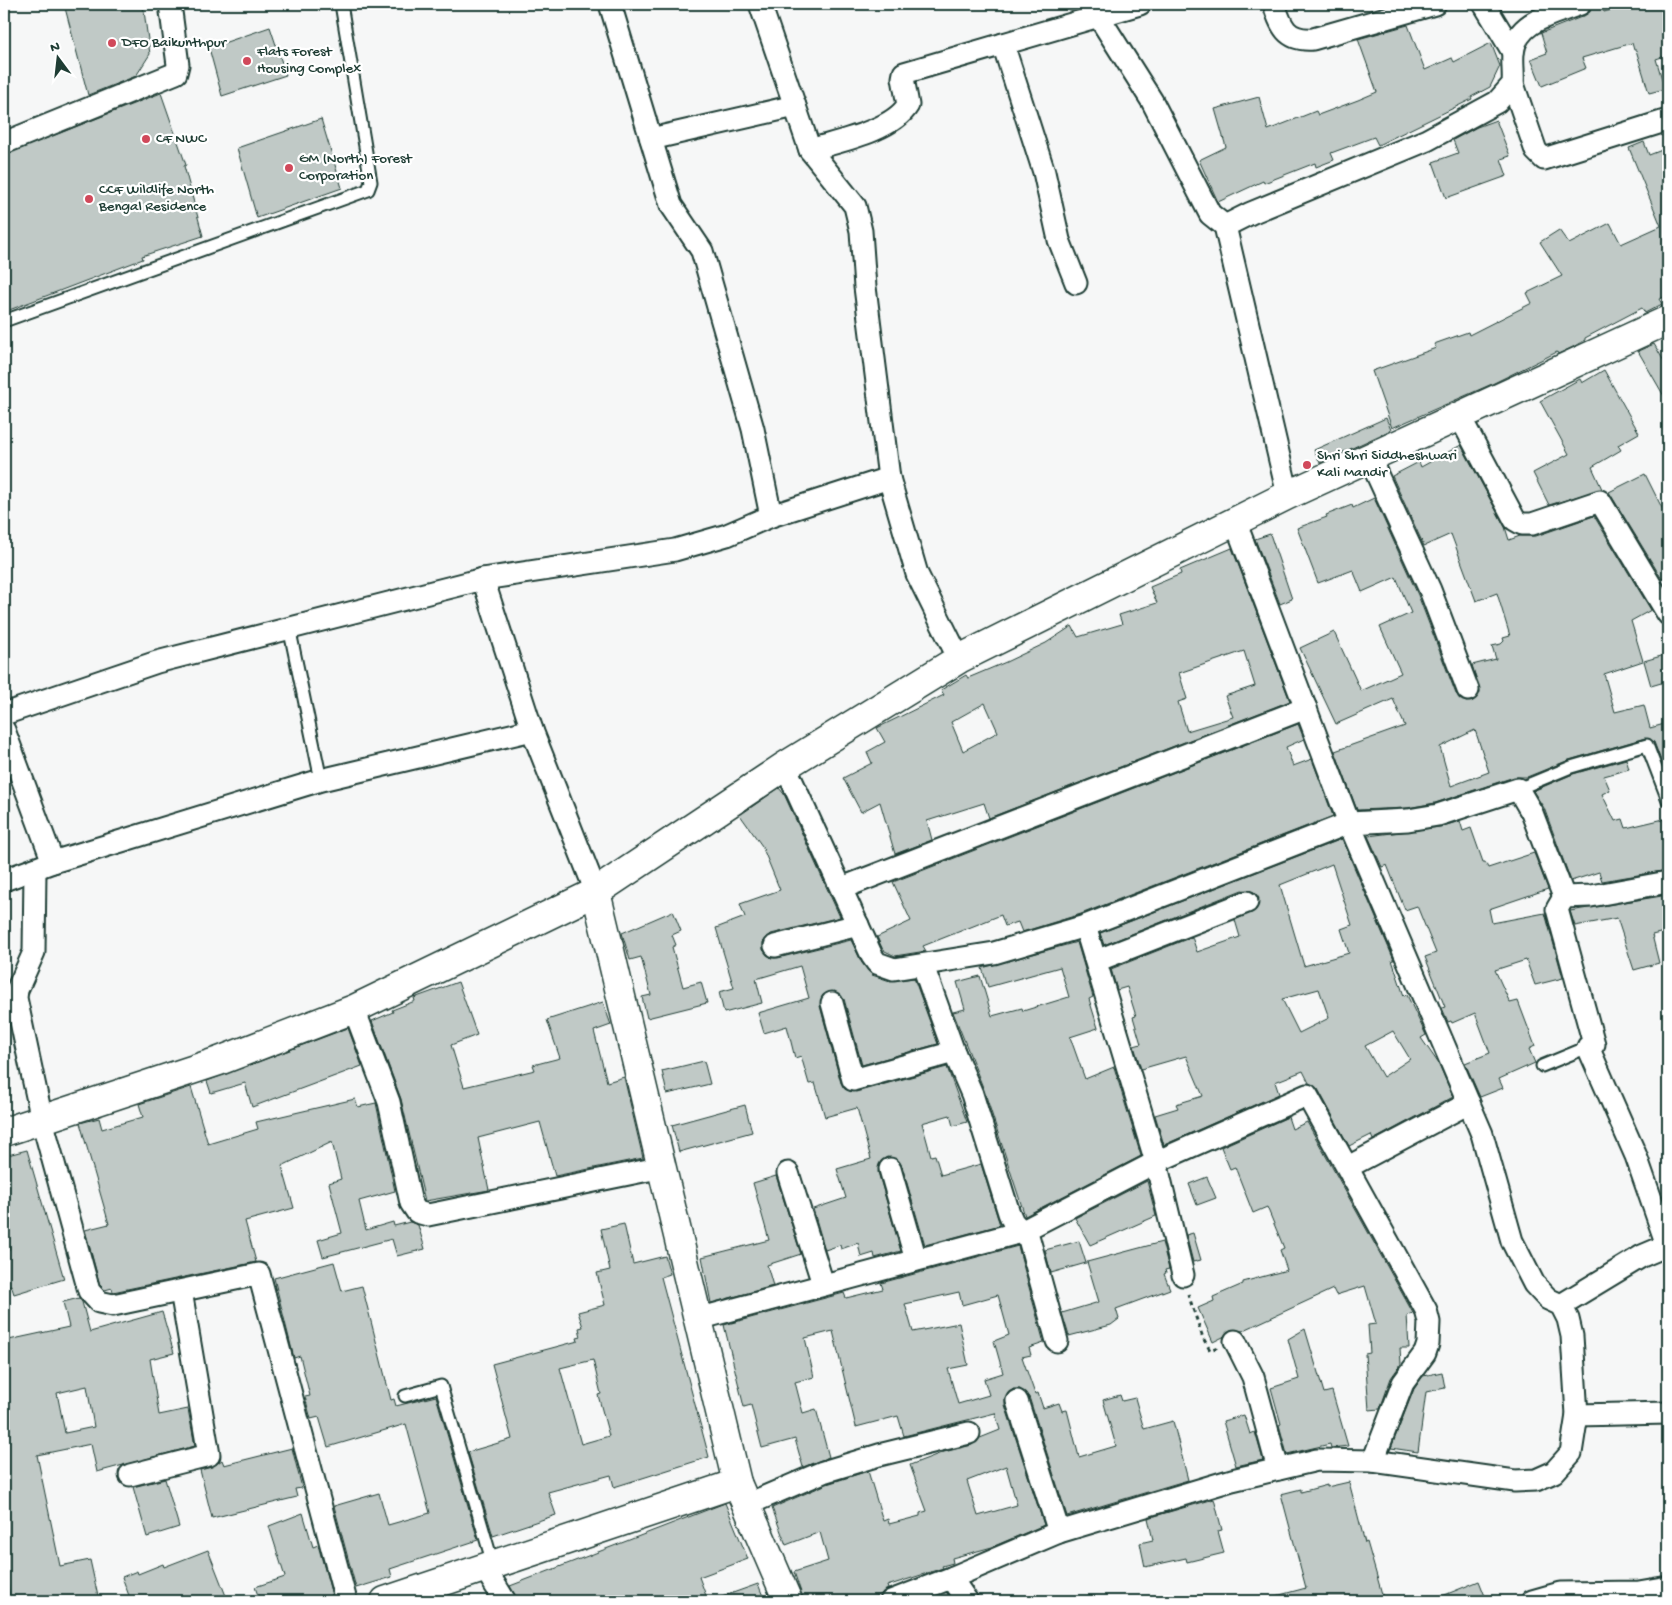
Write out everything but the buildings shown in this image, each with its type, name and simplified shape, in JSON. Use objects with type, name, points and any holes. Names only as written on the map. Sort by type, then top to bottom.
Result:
[{"type":"street","points":[[4,143],[176,73],[178,64],[170,4]]},
{"type":"street","points":[[610,4],[671,205],[702,251],[753,429],[770,516]]},
{"type":"street","points":[[760,4],[810,150],[855,206],[861,232],[864,287],[889,478],[917,574],[959,659]]},
{"type":"street","points":[[810,150],[892,122],[903,114],[908,105],[903,78],[904,73],[1140,4]]},
{"type":"street","points":[[1274,4],[1284,28],[1290,36],[1301,40],[1313,39],[1435,4]]},
{"type":"street","points":[[1484,4],[1513,52]]},
{"type":"street","points":[[1580,4],[1532,22],[1523,30],[1513,52],[1513,84],[1536,151],[1544,159],[1668,120]]},
{"type":"street","points":[[1099,17],[1152,101],[1210,214],[1225,226],[1288,495]]},
{"type":"street","points":[[1003,44],[1044,172],[1059,240],[1076,283]]},
{"type":"street","points":[[1225,226],[1251,213],[1364,168],[1427,140],[1497,102],[1513,84]]},
{"type":"street","points":[[651,139],[795,106]]},
{"type":"street","points":[[4,1132],[219,1061],[354,1009],[596,892],[785,766],[959,659],[1235,520],[1458,415],[1668,320]]},
{"type":"street","points":[[1458,415],[1515,520],[1522,524],[1532,524],[1600,501],[1668,614]]},
{"type":"street","points":[[1369,457],[1433,598],[1468,690]]},
{"type":"street","points":[[4,714],[157,662],[483,579],[675,550],[727,535],[770,516],[889,478]]},
{"type":"street","points":[[890,1601],[951,1578],[1059,1532],[1278,1469],[1317,1460],[1373,1461],[1515,1481],[1536,1480],[1554,1472],[1572,1453],[1578,1414],[1572,1336],[1568,1319],[1561,1305],[1548,1298],[1534,1284],[1512,1241],[1482,1134],[1349,823],[1235,520]]},
{"type":"street","points":[[483,579],[532,730],[596,892],[698,1319],[742,1494],[788,1601]]},
{"type":"street","points":[[842,888],[1306,708]]},
{"type":"street","points":[[4,730],[44,866],[34,952],[15,994],[42,1120],[87,1284],[99,1302],[113,1305],[259,1274],[346,1601]]},
{"type":"street","points":[[4,880],[320,780],[532,730]]},
{"type":"street","points":[[785,766],[877,963],[894,969],[923,966],[994,953],[1086,926],[1349,823],[1408,820],[1438,815],[1518,789],[1532,813],[1564,897]]},
{"type":"street","points":[[1564,897],[1591,896],[1668,882]]},
{"type":"street","points":[[1561,1305],[1642,1256],[1668,1245],[1636,1156],[1588,1047],[1594,1044],[1557,909],[1564,897]]},
{"type":"street","points":[[1096,961],[1247,902]]},
{"type":"street","points":[[774,946],[858,925]]},
{"type":"street","points":[[1086,926],[1156,1162],[1183,1275]]},
{"type":"street","points":[[923,966],[954,1052],[972,1094],[1009,1213],[1021,1232],[1030,1239],[1058,1340]]},
{"type":"street","points":[[832,1002],[853,1080],[954,1052]]},
{"type":"street","points":[[354,1009],[389,1102],[411,1202],[417,1212],[428,1215],[663,1167]]},
{"type":"street","points":[[698,1319],[1021,1232],[1156,1162],[1307,1095],[1426,1310],[1429,1322],[1430,1334],[1425,1353],[1403,1383],[1373,1461]]},
{"type":"street","points":[[1348,1167],[1469,1103]]},
{"type":"street","points":[[890,1169],[916,1260]]},
{"type":"street","points":[[788,1173],[823,1284]]},
{"type":"street","points":[[130,1475],[209,1455],[181,1291]]},
{"type":"street","points":[[1235,1341],[1252,1376],[1278,1469]]},
{"type":"street","points":[[1017,1401],[1059,1532]]},
{"type":"street","points":[[1578,1414],[1668,1413]]},
{"type":"street","points":[[385,1601],[489,1565],[879,1455],[969,1432]]},
{"type":"street","points":[[489,1565],[505,1601]]},
{"type":"street","points":[[951,1578],[967,1601]]},
{"type":"street","points":[[1532,1601],[1560,1593],[1639,1592],[1668,1587]]},
{"type":"lane","points":[[4,321],[368,190],[371,182],[341,4]]},
{"type":"lane","points":[[289,627],[320,780]]},
{"type":"lane","points":[[1518,789],[1571,767],[1647,745],[1668,800]]},
{"type":"lane","points":[[1542,1066],[1588,1047]]},
{"type":"lane","points":[[404,1396],[441,1386],[489,1565]]},
{"type":"path","points":[[1183,1275],[1192,1307],[1210,1350],[1235,1341]]},
{"type":"place","name":"DFO Baikunthpur","points":[[112,43]]},
{"type":"place","name":"Flats Forest Housing Complex","points":[[247,61]]},
{"type":"place","name":"CF NWC","points":[[146,139]]},
{"type":"place","name":"GM (North) Forest Corporation","points":[[289,168]]},
{"type":"place","name":"CCF Wildlife North Bengal Residence","points":[[89,199]]},
{"type":"place","name":"Shri Shri Siddheshwari Kali Mandir","points":[[1307,465]]}]
